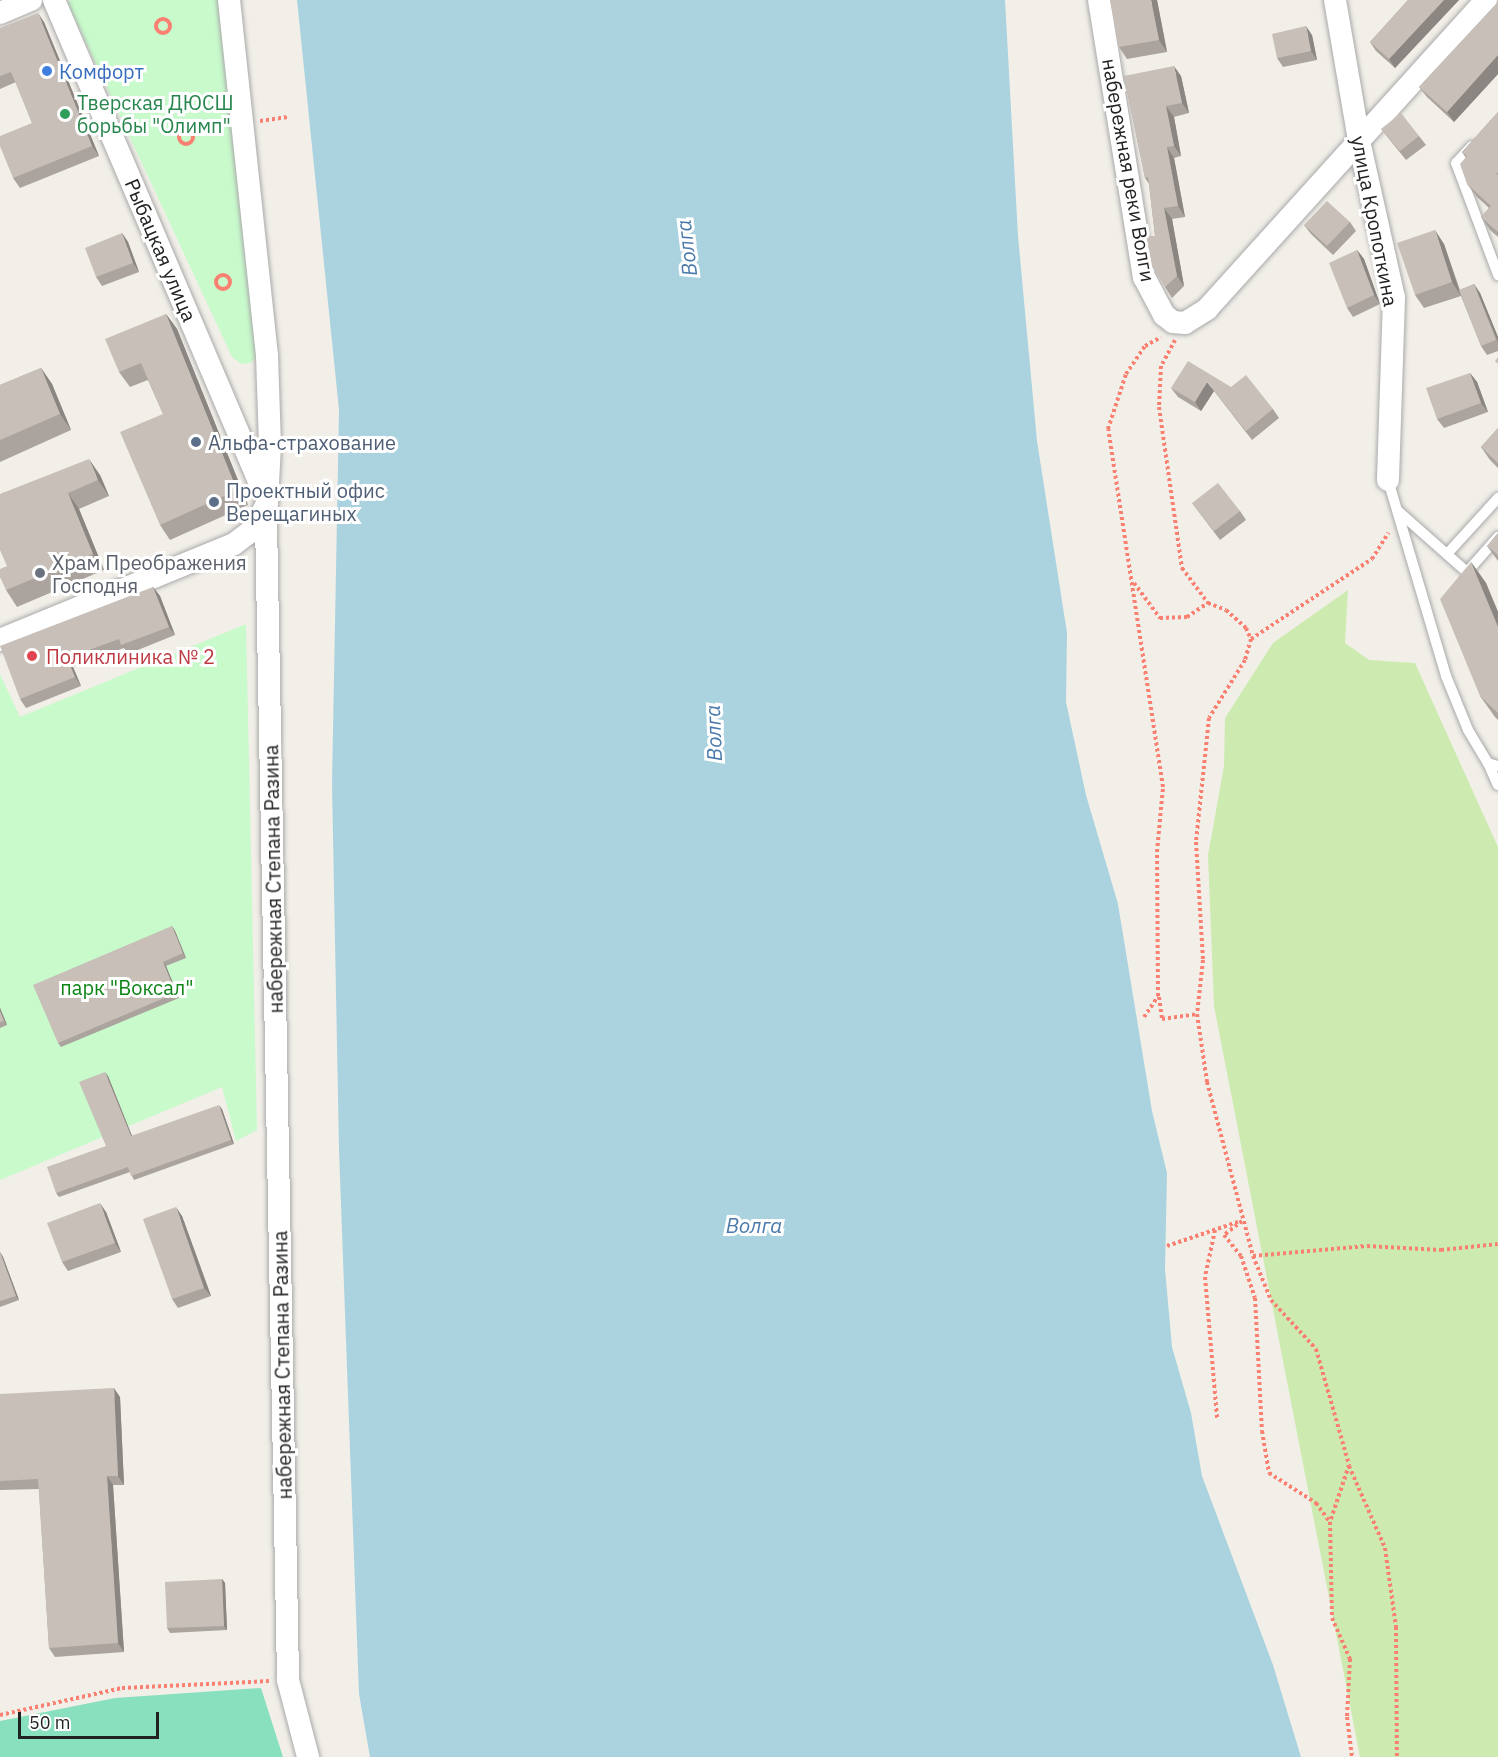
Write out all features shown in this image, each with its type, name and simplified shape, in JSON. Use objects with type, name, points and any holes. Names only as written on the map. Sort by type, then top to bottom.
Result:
[{"type":"street","points":[[0,13],[31,0]]},
{"type":"street","name":"Рыбацкая улица","points":[[54,0],[267,500]]},
{"type":"street","name":"набережная Степана Разина","points":[[229,0],[267,355],[267,500],[288,1680],[308,1757]]},
{"type":"street","name":"набережная реки Волги","points":[[1099,0],[1144,276],[1164,315],[1173,322],[1185,323]]},
{"type":"street","name":"улица Кропоткина","points":[[1335,0],[1359,141],[1394,298],[1388,480]]},
{"type":"street","points":[[1185,323],[1207,309],[1486,0]]},
{"type":"street","points":[[0,639],[240,541],[258,524],[267,500]]},
{"type":"lane","points":[[1477,140],[1456,163],[1498,275]]},
{"type":"lane","points":[[1388,480],[1446,676],[1468,730],[1493,764],[1498,785]]},
{"type":"lane","points":[[1447,554],[1498,498]]},
{"type":"lane","points":[[1398,511],[1467,572],[1498,537]]},
{"type":"path","points":[[256,121],[288,117]]},
{"type":"path","points":[[1185,323],[1144,346],[1126,374],[1108,429],[1163,787],[1157,852],[1158,996],[1162,1019],[1197,1014]]},
{"type":"path","points":[[1185,323],[1161,366],[1159,407],[1182,568],[1208,603],[1226,609],[1246,628],[1251,639],[1245,660],[1209,717],[1196,842],[1203,960],[1197,1014],[1207,1082],[1253,1256],[1271,1300],[1316,1349],[1348,1465],[1385,1548],[1396,1627],[1397,1757]]},
{"type":"path","points":[[1251,639],[1372,559],[1385,541],[1398,511]]},
{"type":"path","points":[[1132,580],[1161,618],[1187,617],[1208,603]]},
{"type":"path","points":[[1144,1017],[1158,996]]},
{"type":"path","points":[[1167,1246],[1242,1221]]},
{"type":"path","points":[[1242,1221],[1224,1235],[1241,1256],[1255,1298],[1262,1431],[1269,1473],[1316,1503],[1330,1522]]},
{"type":"path","points":[[1215,1230],[1205,1277],[1217,1418]]},
{"type":"path","points":[[1253,1256],[1367,1246],[1440,1250],[1498,1244]]},
{"type":"path","points":[[1348,1465],[1330,1522],[1332,1618],[1350,1659],[1347,1717],[1352,1757]]},
{"type":"path","points":[[0,1715],[122,1688],[288,1680]]},
{"type":"green space","points":[[71,0],[220,0],[258,356],[250,363],[241,364],[232,357],[67,2]]},
{"type":"green space","points":[[1348,590],[1345,643],[1369,660],[1415,663],[1498,847],[1498,1757],[1360,1757],[1214,1006],[1208,855],[1224,766],[1225,718],[1273,643]]},
{"type":"green space","name":"парк \"Воксал\"","points":[[246,624],[257,1130],[236,1141],[222,1087],[0,1180],[0,674],[20,717]]},
{"type":"green space","points":[[261,1688],[283,1757],[0,1757],[0,1721],[115,1698]]},
{"type":"water","name":"Волга","points":[[297,0],[1005,0],[1018,236],[1037,441],[1067,633],[1066,702],[1086,795],[1118,904],[1152,1111],[1167,1173],[1165,1269],[1172,1347],[1191,1413],[1202,1476],[1273,1665],[1301,1757],[370,1757],[359,1694],[339,1150],[332,784],[339,410]]},
{"type":"building","points":[[1110,0],[1151,0],[1159,40],[1119,47]]},
{"type":"building","points":[[1408,0],[1444,0],[1389,59],[1370,42]]},
{"type":"building","points":[[1498,2],[1498,55],[1447,112],[1419,87]]},
{"type":"building","points":[[38,13],[92,146],[13,178],[0,146],[0,136],[32,123],[11,72],[0,76],[0,28]]},
{"type":"building","points":[[1306,26],[1311,51],[1277,58],[1272,34]]},
{"type":"building","points":[[1174,66],[1182,103],[1166,106],[1174,146],[1167,147],[1178,206],[1164,208],[1177,276],[1165,287],[1152,267],[1146,236],[1155,236],[1148,177],[1145,178],[1124,76]]},
{"type":"building","points":[[1498,112],[1498,172],[1496,174],[1498,175],[1498,232],[1481,217],[1491,206],[1467,184],[1460,164],[1467,156],[1462,152]]},
{"type":"building","points":[[1401,113],[1419,136],[1400,151],[1381,129]]},
{"type":"building","points":[[1327,201],[1350,222],[1327,246],[1304,225]]},
{"type":"building","points":[[1435,230],[1452,282],[1415,295],[1397,243]]},
{"type":"building","points":[[122,233],[133,263],[96,277],[85,248]]},
{"type":"building","points":[[1357,250],[1374,295],[1347,308],[1329,263]]},
{"type":"building","points":[[1474,284],[1496,340],[1481,346],[1459,290]]},
{"type":"building","points":[[166,314],[237,490],[160,525],[120,432],[163,414],[141,363],[119,372],[105,339]]},
{"type":"building","points":[[1188,361],[1231,387],[1246,375],[1273,409],[1246,431],[1207,382],[1195,402],[1171,388]]},
{"type":"building","points":[[41,368],[60,414],[0,440],[0,385]]},
{"type":"building","points":[[1470,373],[1481,403],[1437,419],[1426,388]]},
{"type":"building","points":[[1498,428],[1498,463],[1481,447]]},
{"type":"building","points":[[89,459],[98,480],[68,493],[93,554],[6,590],[0,577],[0,569],[7,566],[0,550],[0,494]]},
{"type":"building","points":[[1218,483],[1240,511],[1214,531],[1192,503]]},
{"type":"building","points":[[1498,533],[1498,555],[1487,546]]},
{"type":"building","points":[[1471,562],[1498,627],[1498,713],[1480,696],[1440,599]]},
{"type":"building","points":[[153,587],[169,627],[121,645],[119,639],[67,658],[75,677],[20,699],[0,646]]},
{"type":"building","points":[[172,926],[183,953],[163,962],[176,993],[58,1043],[33,985]]},
{"type":"building","points":[[105,1072],[131,1136],[219,1105],[231,1140],[131,1176],[128,1167],[56,1193],[47,1167],[106,1146],[79,1082]]},
{"type":"building","points":[[100,1203],[115,1243],[62,1262],[47,1223]]},
{"type":"building","points":[[176,1207],[204,1288],[172,1299],[143,1219]]},
{"type":"building","points":[[0,1252],[16,1296],[0,1301]]},
{"type":"building","points":[[114,1388],[118,1476],[107,1476],[118,1643],[49,1648],[38,1479],[0,1481],[0,1394]]},
{"type":"building","points":[[222,1579],[224,1626],[167,1628],[165,1582]]},
{"type":"place","name":"Комфорт","points":[[47,71]]},
{"type":"place","name":"Тверская ДЮСШ борьбы \"Олимп\"","points":[[65,114]]},
{"type":"place","name":"Альфа-страхование","points":[[196,442]]},
{"type":"place","name":"Проектный офис Верещагиных","points":[[214,502]]},
{"type":"place","name":"Храм Преображения Господня","points":[[40,573]]},
{"type":"place","name":"Поликлиника № 2","points":[[32,656]]}]
